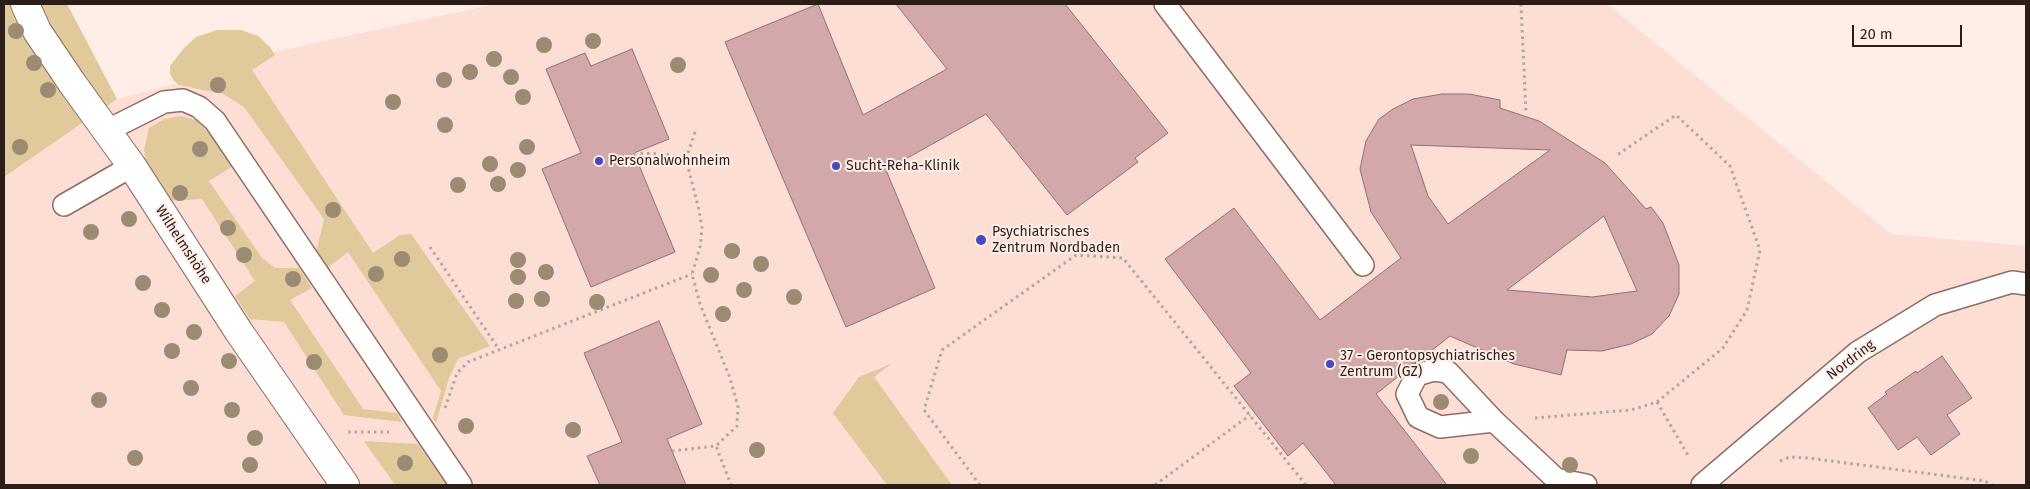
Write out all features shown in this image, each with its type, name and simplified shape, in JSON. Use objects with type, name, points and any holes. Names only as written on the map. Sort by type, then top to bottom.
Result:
[{"type":"street","name":"Wilhelmshöhe","points":[[25,4],[37,31],[72,83],[108,130],[239,332],[345,485]]},
{"type":"lane","points":[[1165,4],[1363,265]]},
{"type":"lane","points":[[108,130],[164,102],[183,100],[199,107],[215,121],[461,485]]},
{"type":"lane","points":[[64,206],[132,166]]},
{"type":"lane","name":"Nordring","points":[[1703,484],[1858,352],[1935,305],[2012,282],[2026,284]]},
{"type":"lane","points":[[1494,421],[1556,479],[1586,485]]},
{"type":"path","points":[[1521,4],[1526,114]]},
{"type":"path","points":[[1494,421],[1631,410],[1657,402],[1723,348],[1747,310],[1760,250],[1730,166],[1676,115],[1617,155]]},
{"type":"path","points":[[672,451],[716,446],[737,426],[738,407],[730,378],[700,304],[692,274],[700,246],[702,228],[686,160],[695,132]]},
{"type":"path","points":[[634,153],[664,154],[686,160]]},
{"type":"path","points":[[430,246],[498,348]]},
{"type":"path","points":[[980,485],[924,410],[942,350],[1076,254],[1123,258],[1306,485]]},
{"type":"path","points":[[433,445],[457,374],[468,362],[498,348],[692,274]]},
{"type":"path","points":[[1657,402],[1703,484]]},
{"type":"path","points":[[1155,485],[1250,415]]},
{"type":"path","points":[[371,432],[394,432]]},
{"type":"path","points":[[716,446],[731,485]]},
{"type":"path","points":[[1772,464],[1790,457],[1808,458],[1985,481],[1992,485]]},
{"type":"shaded area","points":[[4,4],[67,4],[117,99],[4,177]]},
{"type":"shaded area","name":"Psychiatrisches Zentrum Nordbaden","points":[[496,4],[1607,4],[1891,234],[2026,246],[2026,485],[4,485],[4,177],[117,99],[178,83],[214,65]]},
{"type":"shaded area","points":[[217,30],[241,30],[258,36],[270,47],[275,55],[252,70],[373,253],[400,235],[411,234],[490,346],[458,359],[449,378],[436,423],[433,418],[441,391],[348,252],[326,269],[316,253],[324,219],[244,107],[223,94],[179,85],[170,74],[170,66],[184,48],[196,37]]},
{"type":"shaded area","points":[[181,116],[196,120],[211,135],[233,166],[209,181],[262,258],[275,268],[299,268],[312,288],[290,300],[363,409],[397,413],[402,422],[344,415],[284,322],[250,319],[235,296],[255,281],[202,199],[168,201],[147,169],[144,150],[149,128],[164,119]]},
{"type":"shaded area","points":[[891,364],[874,377],[952,485],[887,485],[833,413],[859,377]]},
{"type":"shaded area","points":[[364,441],[418,444],[447,485],[395,485]]},
{"type":"building","name":"Sucht-Reha-Klinik","points":[[818,4],[863,115],[947,69],[896,4],[1065,4],[1168,133],[1135,158],[1138,162],[1067,215],[986,114],[886,170],[935,288],[846,327],[725,42]]},
{"type":"building","name":"Personalwohnheim","points":[[632,49],[669,139],[634,153],[675,252],[591,287],[542,169],[581,153],[546,69],[585,53],[591,66]]},
{"type":"building","points":[[1442,94],[1469,94],[1500,100],[1500,108],[1539,121],[1605,163],[1646,209],[1651,207],[1663,223],[1679,265],[1679,294],[1669,316],[1652,334],[1631,344],[1602,351],[1567,350],[1561,375],[1514,364],[1450,336],[1417,362],[1409,365],[1404,372],[1376,394],[1447,485],[1336,485],[1303,443],[1288,456],[1234,386],[1251,373],[1165,259],[1234,208],[1320,320],[1401,258],[1371,212],[1360,169],[1366,141],[1379,119],[1393,109],[1413,99]],"holes":[[[1411,145],[1550,150],[1448,224],[1428,196]],[[1604,216],[1637,291],[1592,297],[1507,290]]]},
{"type":"building","points":[[659,321],[702,424],[667,439],[686,485],[600,485],[587,456],[622,442],[584,353]]},
{"type":"building","points":[[1942,356],[1972,398],[1947,415],[1960,434],[1931,455],[1917,437],[1898,450],[1868,408],[1887,394],[1885,392]]},
{"type":"place","name":"Personalwohnheim","points":[[599,161]]},
{"type":"place","name":"Sucht-Reha-Klinik","points":[[836,166]]},
{"type":"place","name":"Psychiatrisches Zentrum Nordbaden","points":[[981,240]]},
{"type":"place","name":"37 - Gerontopsychiatrisches Zentrum (GZ)","points":[[1330,364]]}]
